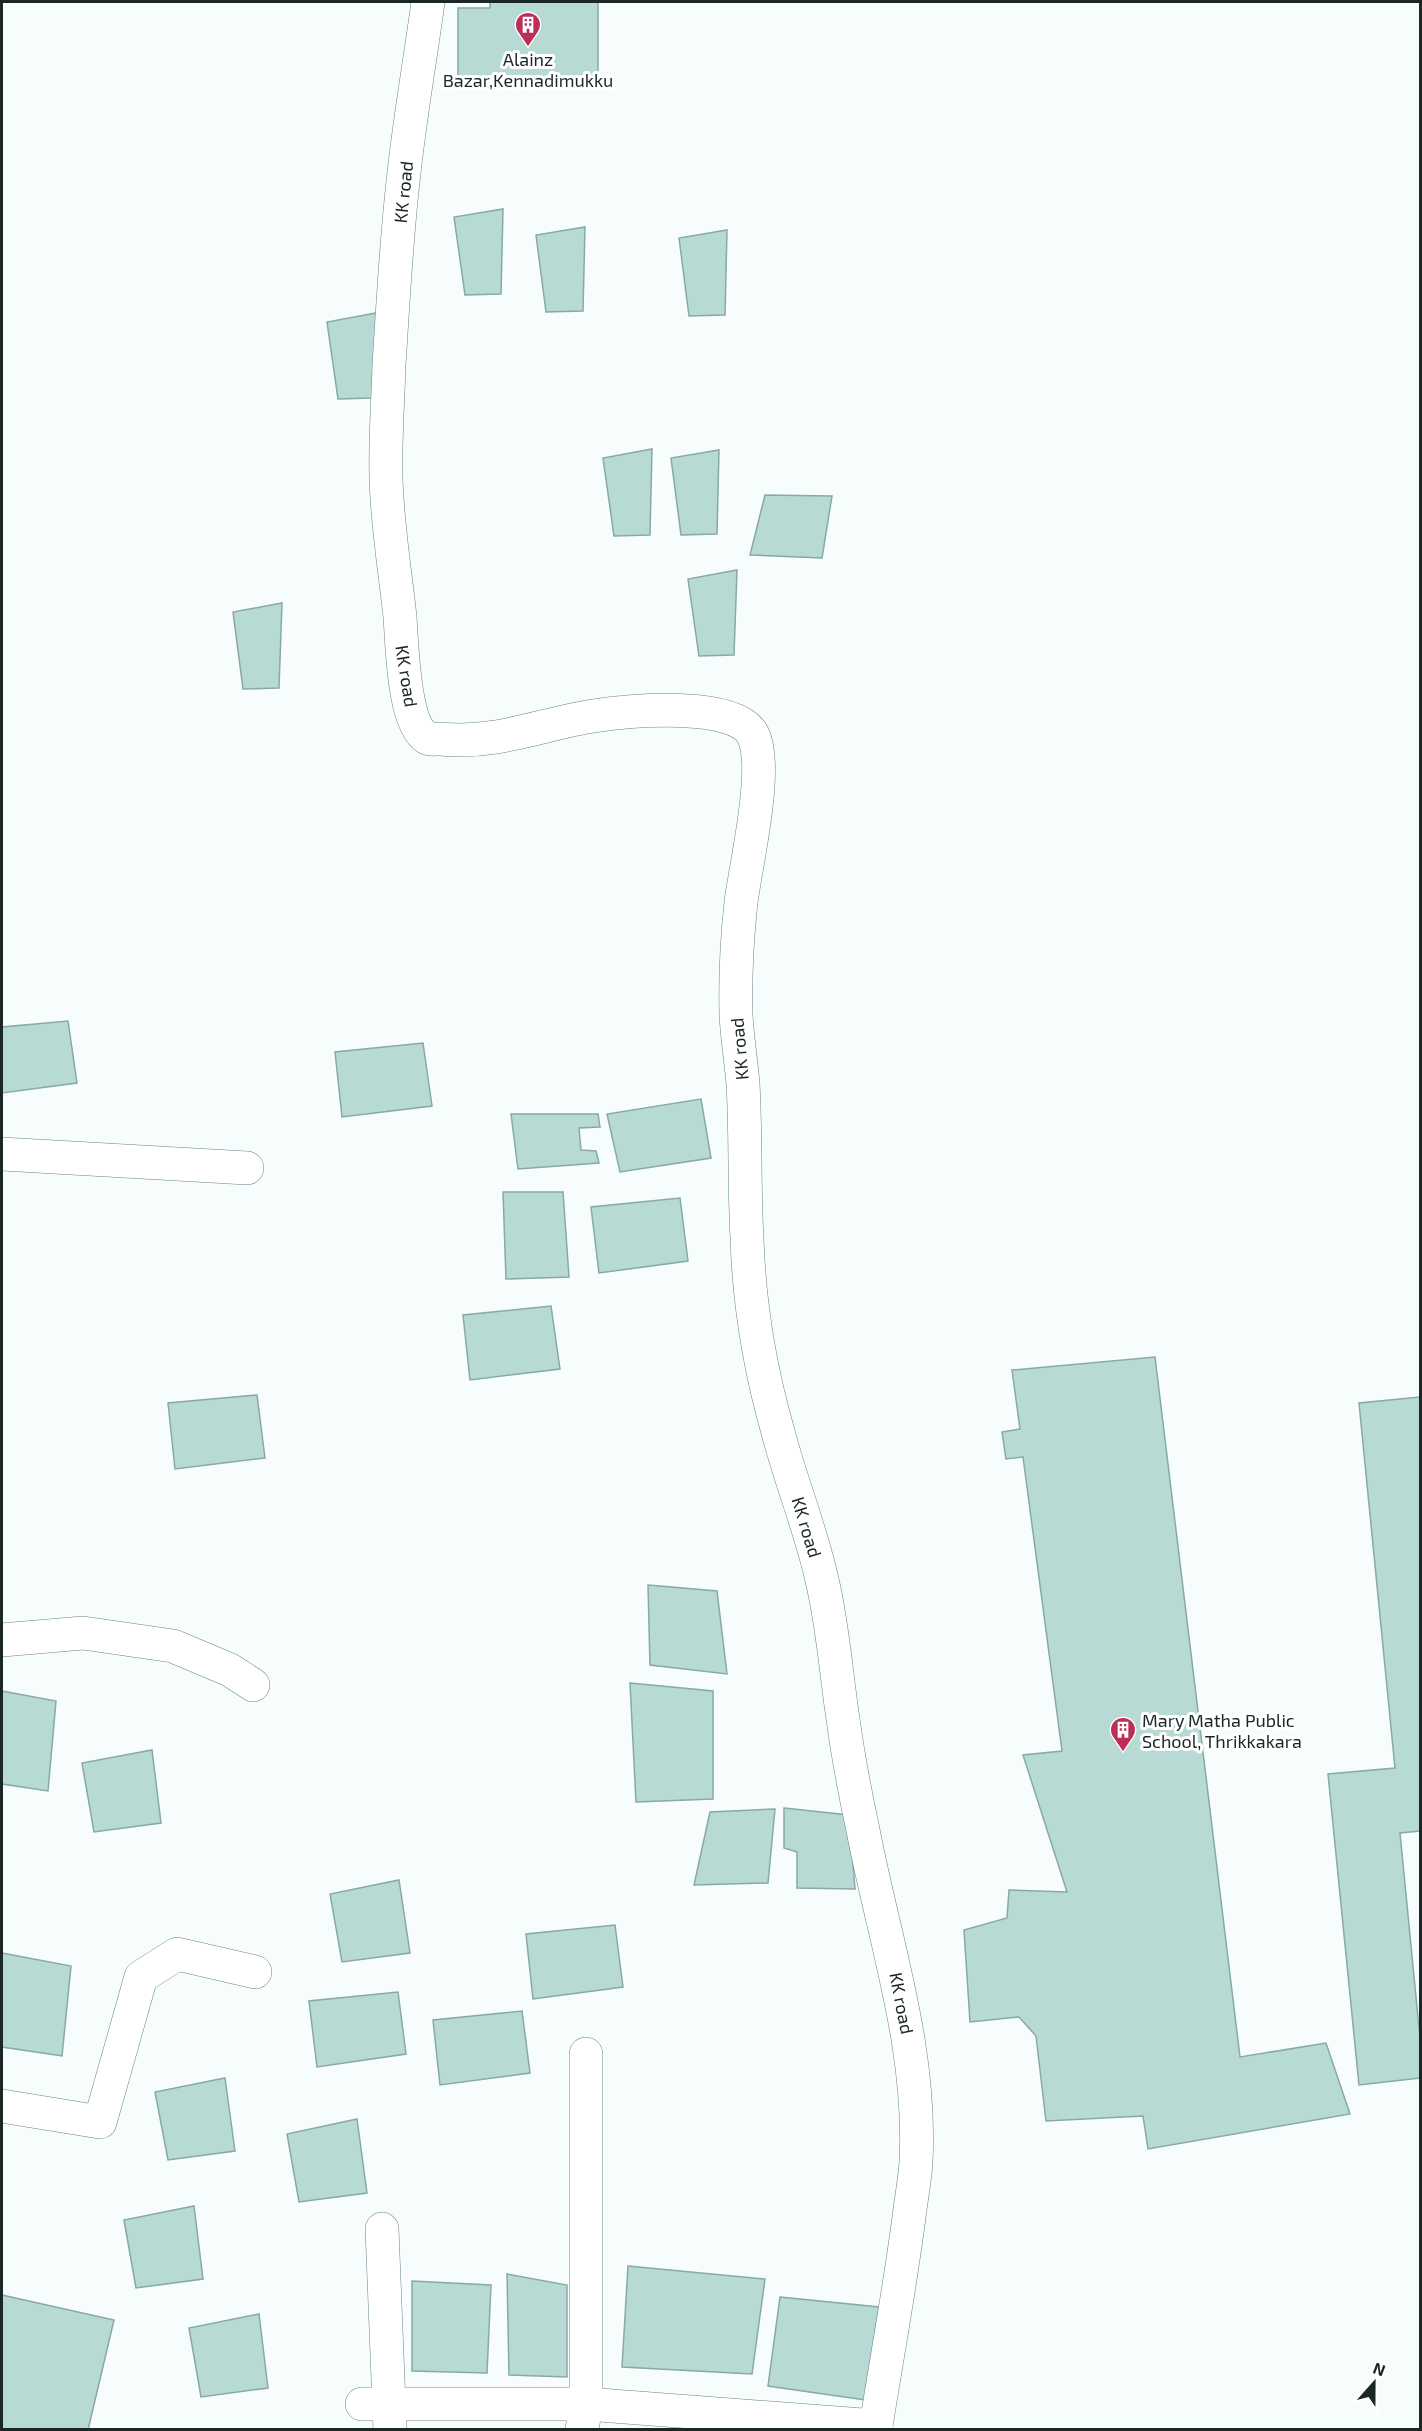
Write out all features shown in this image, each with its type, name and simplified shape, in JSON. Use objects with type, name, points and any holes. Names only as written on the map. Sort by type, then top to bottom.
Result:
[{"type":"street","name":"KK road","points":[[428,2],[403,179],[394,280],[386,437],[386,478],[402,663],[409,704],[419,730],[427,738],[451,741],[475,740],[504,737],[593,716],[661,711],[713,712],[740,720],[752,731],[757,752],[753,833],[742,895],[735,965],[752,1311],[762,1371],[778,1435],[822,1578],[854,1788],[873,1883],[896,1971],[911,2050],[915,2106],[914,2174],[905,2251],[876,2428]]},
{"type":"street","points":[[2,1154],[247,1168]]},
{"type":"street","points":[[2,1640],[83,1634],[174,1646],[230,1670],[253,1685]]},
{"type":"street","points":[[2,2106],[100,2122],[141,1977],[177,1954],[255,1972]]},
{"type":"street","points":[[584,2417],[586,2054]]},
{"type":"street","points":[[382,2229],[380,2412],[876,2428]]},
{"type":"building","name":"Alainz Bazar,Kennadimukku","points":[[490,2],[598,2],[598,88],[458,87],[458,8],[490,8]]},
{"type":"building","points":[[503,209],[501,294],[465,295],[454,217]]},
{"type":"building","points":[[585,227],[583,311],[546,312],[536,235]]},
{"type":"building","points":[[727,230],[725,315],[689,316],[679,238]]},
{"type":"building","points":[[376,313],[373,398],[338,399],[327,322]]},
{"type":"building","points":[[652,449],[650,535],[614,536],[603,458]]},
{"type":"building","points":[[719,450],[717,534],[681,535],[671,458]]},
{"type":"building","points":[[765,495],[832,496],[822,558],[750,555]]},
{"type":"building","points":[[737,570],[734,655],[699,656],[688,579]]},
{"type":"building","points":[[282,603],[279,688],[243,689],[233,612]]},
{"type":"building","points":[[68,1021],[77,1083],[2,1093],[2,1027]]},
{"type":"building","points":[[423,1043],[432,1106],[342,1117],[335,1052]]},
{"type":"building","points":[[701,1099],[711,1158],[620,1172],[607,1114]]},
{"type":"building","points":[[511,1114],[598,1114],[600,1127],[579,1128],[581,1150],[596,1151],[599,1163],[518,1169]]},
{"type":"building","points":[[503,1192],[563,1192],[569,1277],[506,1279]]},
{"type":"building","points":[[680,1198],[688,1261],[599,1273],[591,1207]]},
{"type":"building","points":[[551,1306],[560,1369],[470,1380],[463,1315]]},
{"type":"building","name":"Mary Matha Public School, Thrikkakara","points":[[1155,1357],[1240,2057],[1326,2043],[1350,2114],[1148,2149],[1143,2116],[1046,2121],[1036,2036],[1019,2017],[970,2022],[964,1930],[1007,1918],[1009,1890],[1067,1892],[1023,1755],[1062,1751],[1023,1457],[1006,1459],[1002,1432],[1020,1429],[1012,1370]]},
{"type":"building","points":[[257,1395],[265,1458],[175,1469],[168,1403]]},
{"type":"building","points":[[1420,1397],[1420,1831],[1400,1833],[1420,2038],[1420,2078],[1359,2085],[1328,1774],[1395,1768],[1359,1403]]},
{"type":"building","points":[[648,1585],[717,1591],[727,1674],[650,1665]]},
{"type":"building","points":[[630,1683],[713,1691],[713,1799],[636,1802]]},
{"type":"building","points":[[2,1691],[56,1701],[48,1791],[2,1784]]},
{"type":"building","points":[[152,1750],[161,1823],[94,1832],[82,1763]]},
{"type":"building","points":[[784,1808],[849,1815],[855,1889],[797,1888],[797,1852],[784,1848]]},
{"type":"building","points":[[775,1809],[768,1883],[694,1885],[710,1812]]},
{"type":"building","points":[[399,1880],[410,1953],[342,1962],[330,1894]]},
{"type":"building","points":[[615,1925],[623,1987],[533,1999],[526,1934]]},
{"type":"building","points":[[2,1953],[71,1966],[62,2056],[2,2047]]},
{"type":"building","points":[[398,1992],[406,2054],[317,2067],[309,2001]]},
{"type":"building","points":[[522,2011],[530,2073],[440,2085],[433,2020]]},
{"type":"building","points":[[225,2078],[235,2151],[168,2160],[155,2092]]},
{"type":"building","points":[[357,2119],[367,2193],[299,2202],[287,2134]]},
{"type":"building","points":[[194,2206],[203,2279],[136,2288],[124,2220]]},
{"type":"building","points":[[628,2266],[765,2279],[752,2374],[622,2367]]},
{"type":"building","points":[[507,2274],[567,2285],[567,2377],[509,2375]]},
{"type":"building","points":[[412,2281],[491,2285],[487,2373],[412,2371]]},
{"type":"building","points":[[2,2295],[114,2320],[88,2430],[2,2430]]},
{"type":"building","points":[[780,2297],[879,2307],[865,2400],[768,2386]]},
{"type":"building","points":[[259,2314],[268,2388],[201,2397],[189,2328]]},
{"type":"place","name":"Alainz Bazar,Kennadimukku","points":[[528,48]]},
{"type":"place","name":"Mary Matha Public School, Thrikkakara","points":[[1123,1753]]}]
